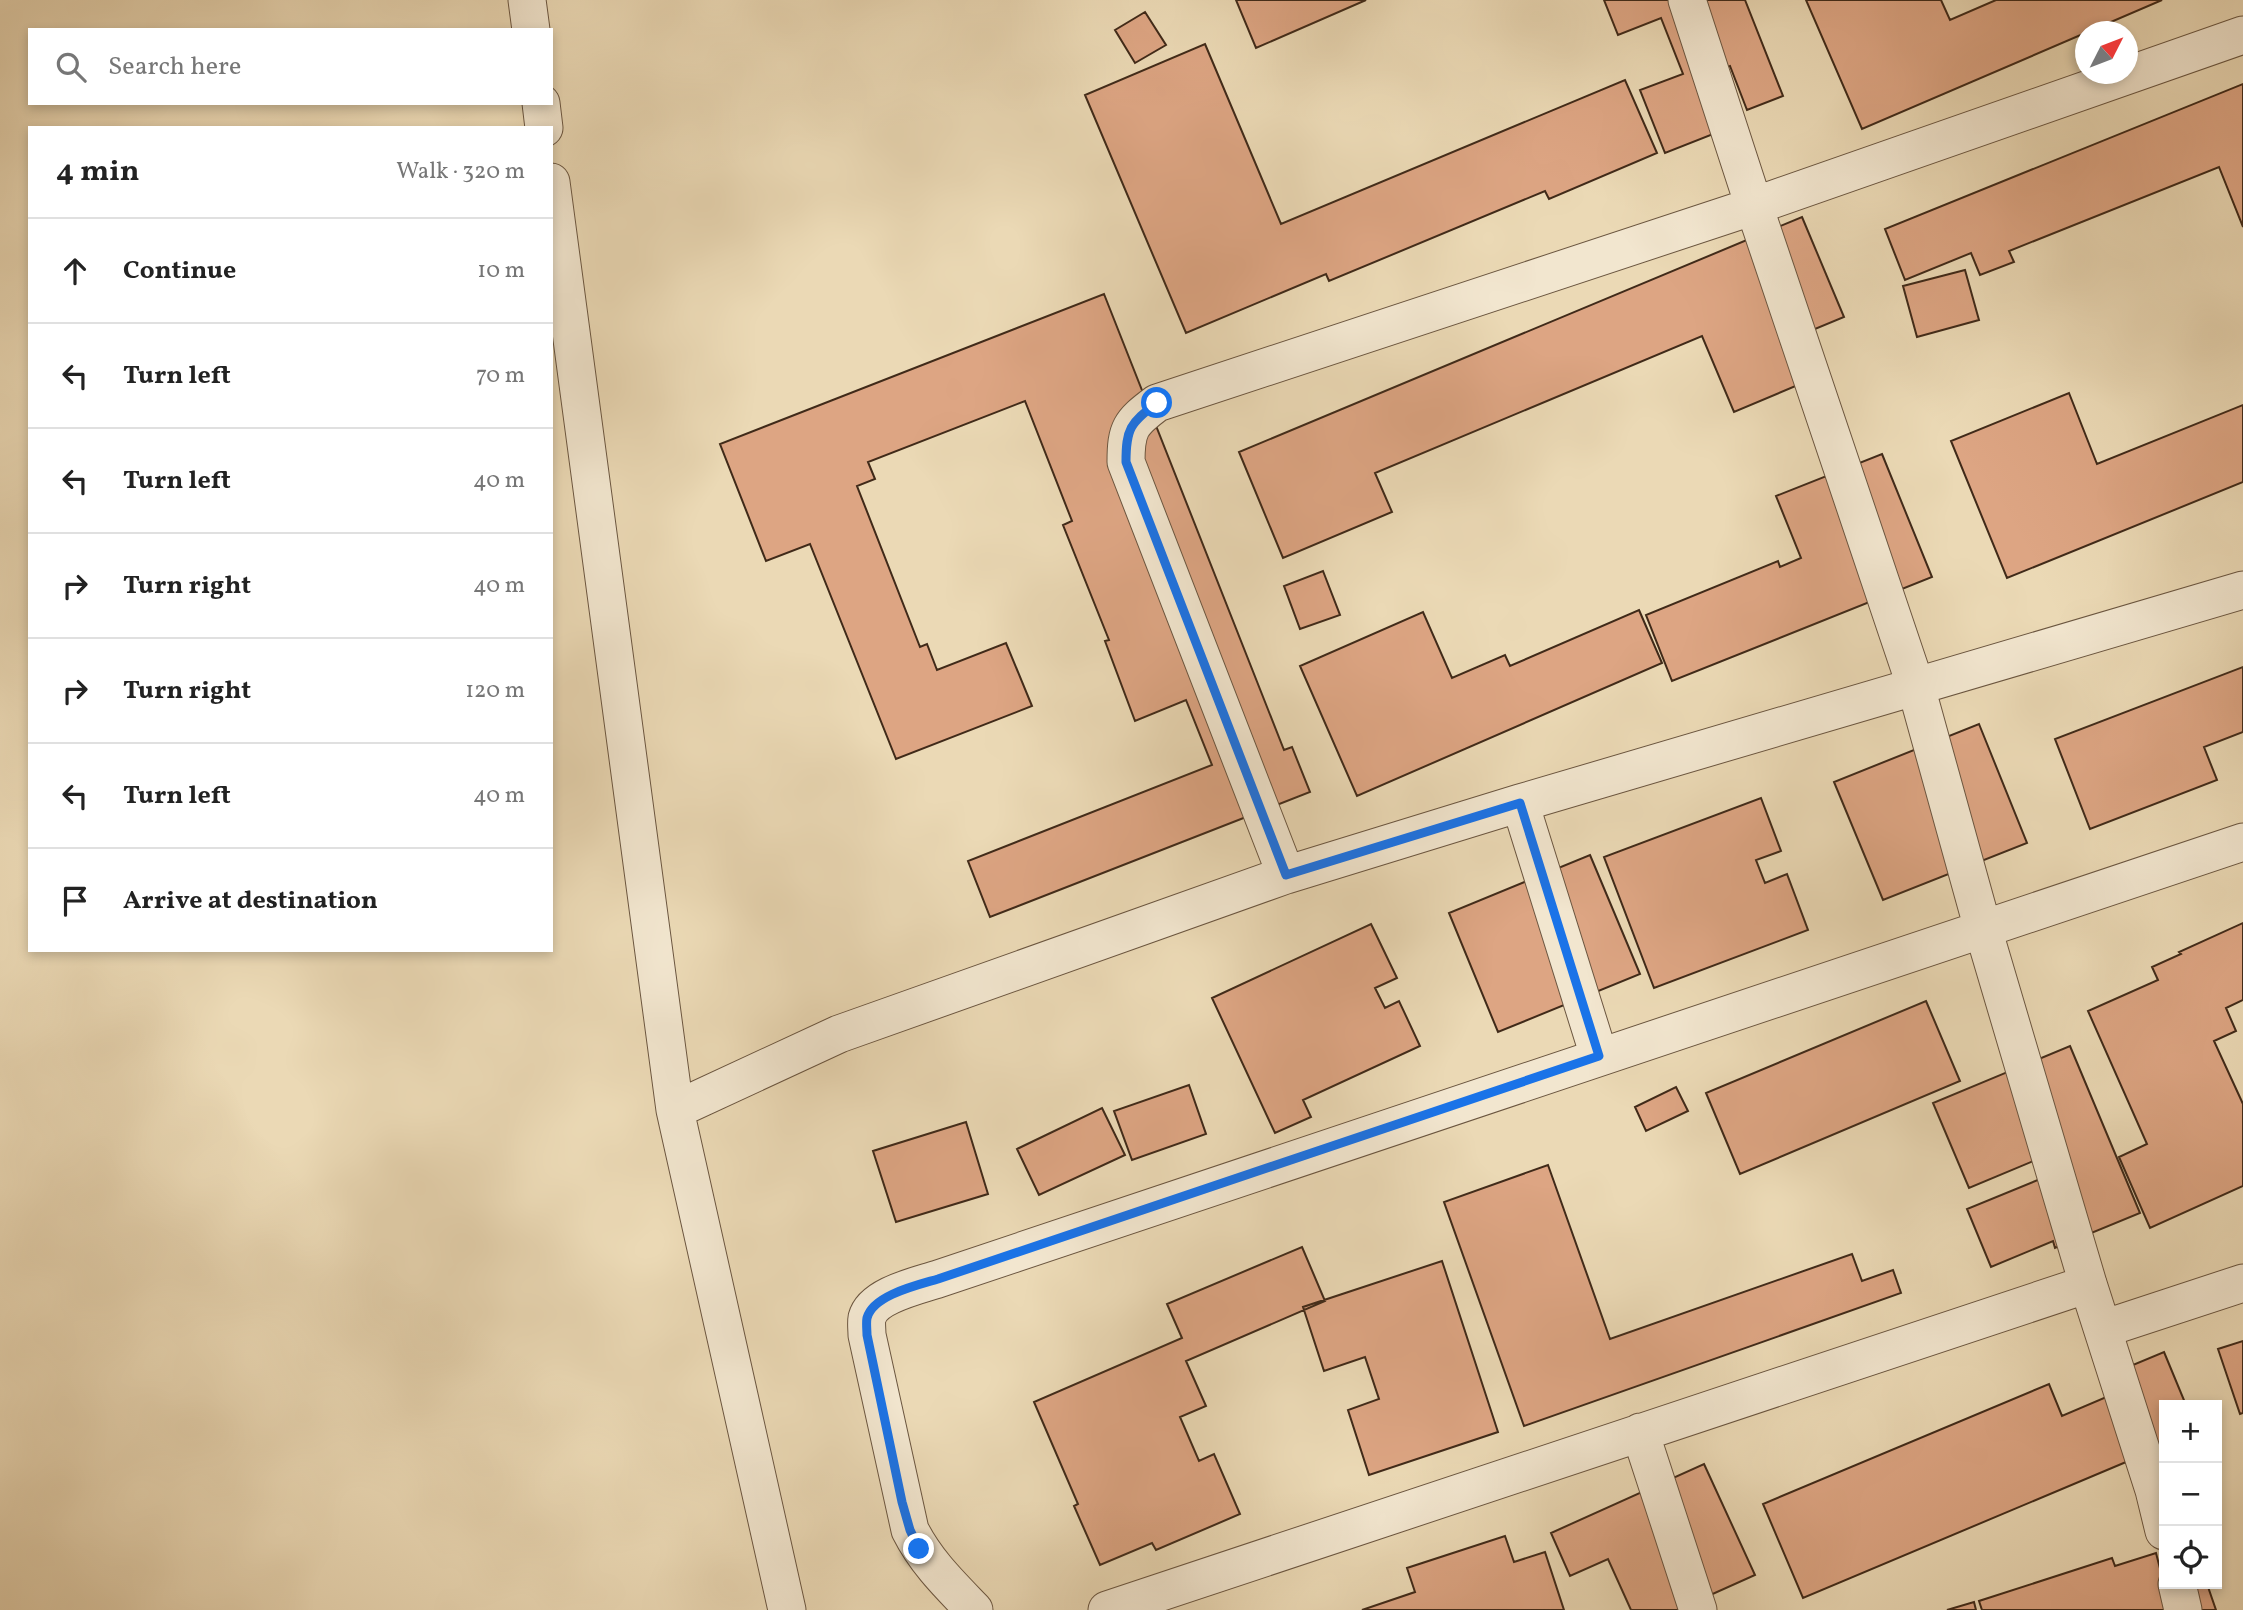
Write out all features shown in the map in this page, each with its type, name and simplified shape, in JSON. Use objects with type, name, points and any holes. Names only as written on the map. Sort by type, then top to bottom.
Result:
[{"type":"street","points":[[527,0],[531,28]]},
{"type":"street","points":[[1688,0],[1754,206],[1916,687],[1983,929],[2163,1526]]},
{"type":"street","points":[[1286,875],[1126,462],[1126,437],[1134,419],[1157,403],[1754,206],[2243,35]]},
{"type":"street","points":[[541,105],[544,126]]},
{"type":"street","points":[[553,197],[675,1110],[787,1610]]},
{"type":"street","points":[[675,1110],[839,1034],[1286,875],[1520,803],[2243,590]]},
{"type":"street","points":[[1520,803],[1599,1056]]},
{"type":"street","points":[[974,1610],[934,1568],[919,1549],[910,1530],[867,1335],[867,1318],[877,1303],[898,1292],[2243,842]]},
{"type":"street","points":[[2103,1329],[2243,1283]]},
{"type":"street","points":[[1107,1610],[2088,1284]]},
{"type":"street","points":[[1640,1432],[1698,1610]]},
{"type":"street","points":[[2178,1589],[2183,1610]]},
{"type":"building","points":[[1236,0],[1366,0],[1256,48]]},
{"type":"building","points":[[1604,0],[1745,0],[1783,96],[1747,110],[1730,66],[1705,76],[1726,129],[1665,153],[1640,90],[1683,74],[1661,18],[1618,35]]},
{"type":"building","points":[[1806,0],[1941,0],[1950,20],[1996,0],[2162,0],[2113,21],[2075,21],[2075,37],[1862,129]]},
{"type":"building","points":[[1145,12],[1166,45],[1135,63],[1115,30]]},
{"type":"building","points":[[1205,44],[1281,224],[1625,80],[1657,153],[1549,199],[1545,191],[1329,281],[1326,274],[1186,333],[1085,95]]},
{"type":"building","points":[[2243,84],[2243,227],[2219,167],[2009,251],[2014,262],[1980,275],[1971,253],[1905,280],[1885,229]]},
{"type":"building","points":[[1802,217],[1844,317],[1781,343],[1798,385],[1734,412],[1702,336],[1375,473],[1392,512],[1283,558],[1239,452]]},
{"type":"building","points":[[1965,270],[1979,320],[1917,337],[1903,286]]},
{"type":"building","points":[[1104,294],[1284,750],[1292,747],[1310,792],[990,917],[968,861],[1212,765],[1186,700],[1135,721],[1105,641],[1109,640],[1063,525],[1072,521],[1025,401],[868,462],[875,479],[857,486],[920,647],[927,644],[937,670],[1006,643],[1032,706],[896,759],[810,544],[766,561],[720,444]]},
{"type":"building","points":[[2069,393],[2097,464],[2243,405],[2243,482],[2007,578],[1951,441]]},
{"type":"building","points":[[1882,454],[1932,577],[1672,681],[1646,615],[1778,561],[1780,567],[1801,558],[1776,496]]},
{"type":"building","points":[[1323,571],[1340,615],[1300,629],[1284,586]]},
{"type":"building","points":[[1639,610],[1662,663],[1357,796],[1300,666],[1423,612],[1452,678],[1505,655],[1510,666]]},
{"type":"building","points":[[2243,667],[2243,732],[2204,747],[2217,780],[2090,829],[2055,739]]},
{"type":"building","points":[[1979,724],[2027,843],[1883,900],[1834,782]]},
{"type":"building","points":[[1761,798],[1781,851],[1756,860],[1765,883],[1787,874],[1808,930],[1654,988],[1604,857]]},
{"type":"building","points":[[1590,855],[1640,974],[1498,1032],[1449,913]]},
{"type":"building","points":[[2243,923],[2243,1000],[2226,1008],[2236,1031],[2214,1041],[2243,1104],[2243,1186],[2150,1228],[2119,1157],[2147,1144],[2088,1011],[2158,980],[2152,967]]},
{"type":"building","points":[[1371,924],[1397,978],[1375,988],[1385,1008],[1399,1001],[1420,1046],[1303,1100],[1311,1117],[1275,1133],[1212,998]]},
{"type":"building","points":[[1926,1001],[1960,1081],[1740,1174],[1706,1093]]},
{"type":"building","points":[[2070,1046],[2140,1213],[2055,1248],[2053,1241],[1991,1267],[1967,1209],[2050,1175],[2043,1157],[1969,1188],[1933,1103]]},
{"type":"building","points":[[1189,1085],[1206,1134],[1132,1160],[1114,1111]]},
{"type":"building","points":[[1676,1087],[1688,1111],[1646,1131],[1635,1107]]},
{"type":"building","points":[[1102,1108],[1125,1155],[1039,1195],[1017,1149]]},
{"type":"building","points":[[966,1122],[988,1194],[896,1222],[873,1151]]},
{"type":"building","points":[[1548,1165],[1610,1339],[1852,1254],[1862,1281],[1893,1270],[1901,1293],[1524,1426],[1444,1202]]},
{"type":"building","points":[[1302,1247],[1325,1301],[1186,1361],[1206,1406],[1180,1417],[1199,1461],[1214,1454],[1240,1514],[1156,1550],[1152,1543],[1100,1565],[1074,1506],[1078,1504],[1034,1402],[1182,1338],[1167,1304]]},
{"type":"building","points":[[1442,1261],[1498,1432],[1369,1475],[1348,1410],[1379,1399],[1365,1357],[1324,1371],[1303,1307]]},
{"type":"building","points":[[2243,1341],[2243,1413],[2240,1414],[2218,1349]]},
{"type":"building","points":[[2164,1352],[2184,1400],[2159,1400],[2159,1448],[1803,1598],[1763,1504],[2049,1384],[2062,1416],[2123,1390],[2116,1372]]},
{"type":"building","points":[[1704,1464],[1755,1575],[1677,1610],[1631,1610],[1608,1559],[1570,1576],[1551,1533]]},
{"type":"building","points":[[1505,1536],[1514,1562],[1545,1552],[1564,1610],[1362,1610],[1415,1592],[1407,1568]]},
{"type":"building","points":[[2156,1553],[2159,1589],[2209,1589],[2216,1610],[1982,1610],[1979,1601],[2112,1558],[2115,1566]]},
{"type":"building","points":[[1974,1602],[1976,1610],[1947,1610]]},
{"type":"route","points":[[919,1549],[902,1502],[867,1335],[867,1318],[877,1303],[898,1292],[1599,1056],[1520,803],[1286,875],[1126,462],[1126,437],[1134,419],[1157,403]]}]
